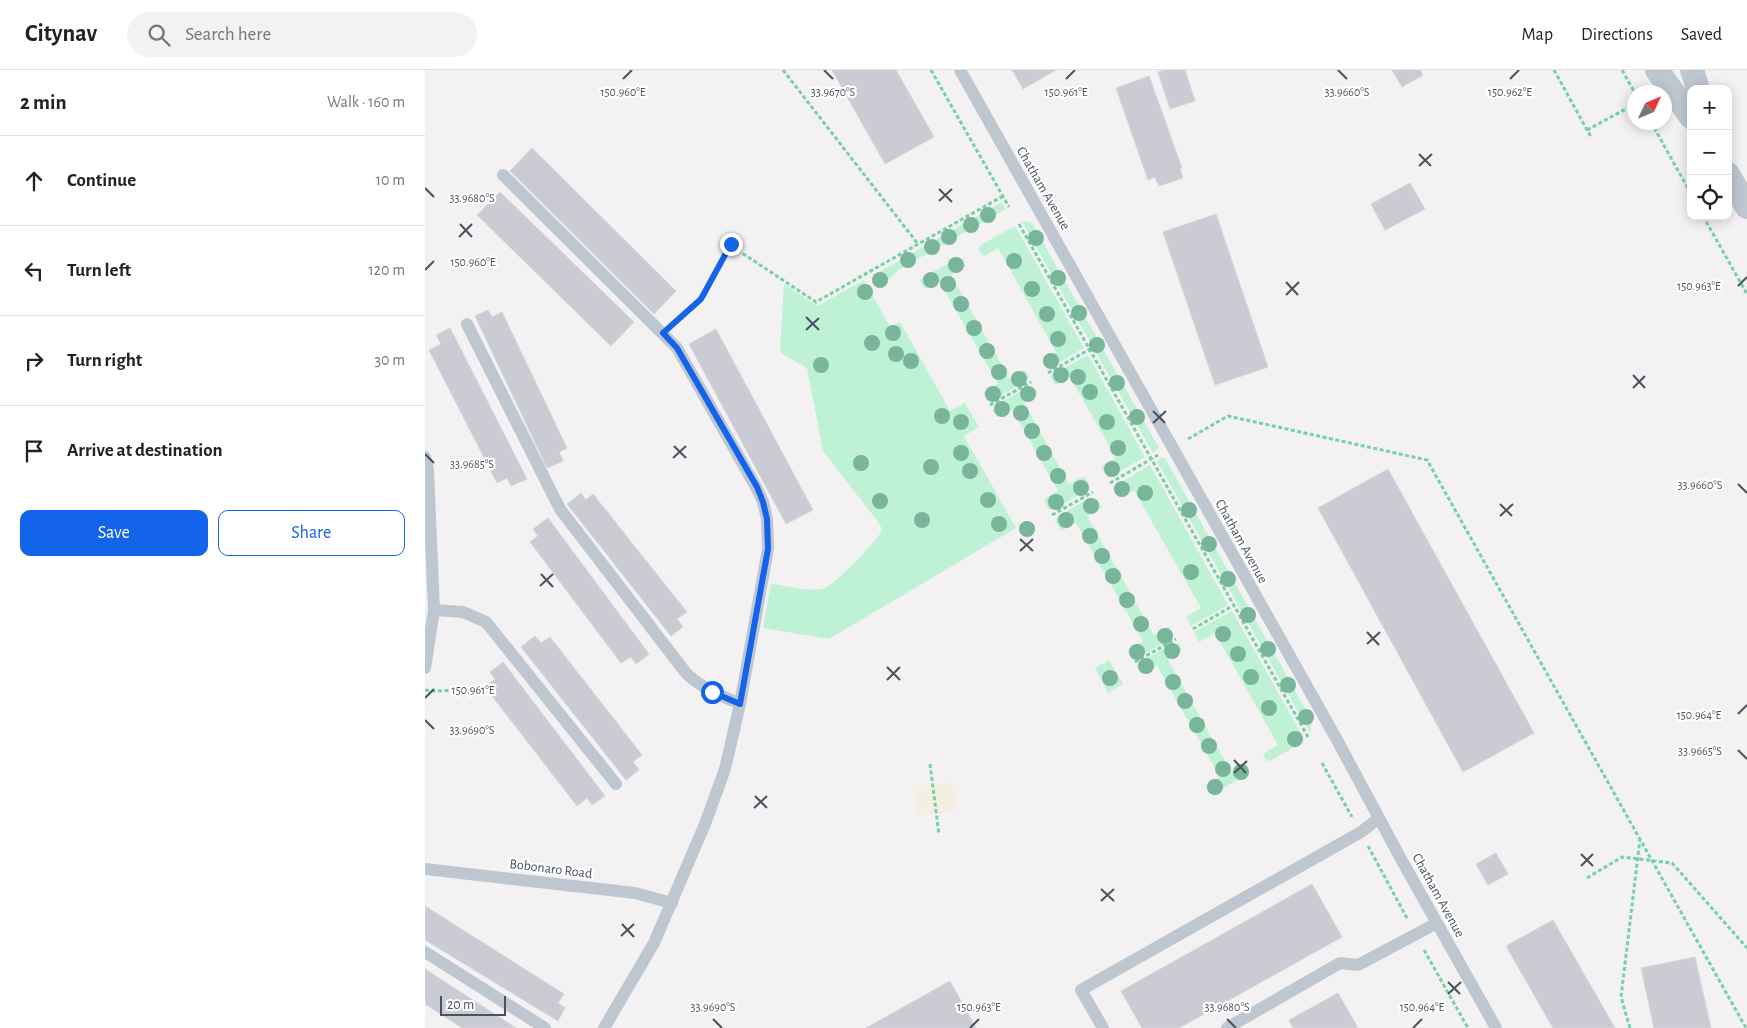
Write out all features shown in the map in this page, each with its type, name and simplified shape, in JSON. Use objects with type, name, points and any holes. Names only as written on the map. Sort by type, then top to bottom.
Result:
[{"type":"street","points":[[1639,70],[1651,85]]},
{"type":"street","points":[[1657,70],[1687,111]]},
{"type":"street","points":[[1676,70],[1687,94]]},
{"type":"street","points":[[1692,70],[1696,85]]},
{"type":"street","points":[[1672,107],[1687,122]]},
{"type":"street","points":[[1729,175],[1747,207]]},
{"type":"lane","name":"Chatham Avenue","points":[[960,70],[1173,447],[1496,1028]]},
{"type":"lane","points":[[503,175],[677,348],[757,487],[767,519],[768,549],[740,704],[725,769],[705,824],[654,942],[604,1028]]},
{"type":"lane","points":[[467,324],[560,509],[686,673],[694,681],[712,692],[740,704]]},
{"type":"lane","points":[[425,457],[428,470],[434,610],[425,668]]},
{"type":"lane","points":[[434,610],[463,612],[486,622],[616,784]]},
{"type":"lane","points":[[1103,1028],[1081,990],[1361,832],[1379,818]]},
{"type":"lane","name":"Bobonaro Road","points":[[425,868],[635,893],[672,903]]},
{"type":"lane","points":[[1227,1028],[1340,963],[1358,965],[1437,923]]},
{"type":"lane","points":[[425,952],[545,1028]]},
{"type":"path","points":[[783,70],[918,244]]},
{"type":"path","points":[[931,70],[1009,207]]},
{"type":"path","points":[[1554,70],[1591,137]]},
{"type":"path","points":[[1622,70],[1630,85]]},
{"type":"path","points":[[1587,130],[1627,108]]},
{"type":"path","points":[[1655,130],[1687,187]]},
{"type":"path","points":[[663,333],[701,299],[731,244],[816,302],[1003,196]]},
{"type":"path","points":[[1705,220],[1747,294]]},
{"type":"path","points":[[1019,224],[1308,737]]},
{"type":"path","points":[[1048,372],[1090,349]]},
{"type":"path","points":[[990,405],[1031,382]]},
{"type":"path","points":[[1110,483],[1228,416],[1427,460],[1746,1028]]},
{"type":"path","points":[[1052,515],[1093,492]]},
{"type":"path","points":[[1193,629],[1234,605]]},
{"type":"path","points":[[1135,662],[1176,639]]},
{"type":"path","points":[[425,690],[462,690]]},
{"type":"path","points":[[1322,763],[1468,1028]]},
{"type":"path","points":[[930,764],[939,835]]},
{"type":"path","points":[[1630,1028],[1621,997],[1640,838]]},
{"type":"path","points":[[1587,878],[1622,857],[1672,863],[1747,948]]},
{"type":"green space","points":[[1002,202],[1006,209],[898,270],[892,277],[879,284],[874,275]]},
{"type":"green space","points":[[1022,222],[1032,223],[1159,448],[1153,453]]},
{"type":"green space","points":[[1015,226],[1084,348],[1047,369],[1042,360],[1056,352],[998,248],[984,256],[978,249],[981,245]]},
{"type":"green space","points":[[958,258],[966,266],[951,275],[1009,378],[1025,370],[1029,377],[1025,382],[993,400],[987,400],[983,393],[998,384],[939,281],[925,289],[920,281]]},
{"type":"green space","points":[[864,280],[890,327],[900,322],[950,411],[965,403],[979,427],[964,436],[1016,528],[829,639],[763,628],[771,584],[811,590],[822,589],[835,581],[863,554],[882,529],[823,451],[807,368],[782,354],[780,348],[784,284],[817,306]]},
{"type":"green space","points":[[1088,355],[1145,457],[1108,478],[1101,467],[1116,458],[1070,377],[1055,385],[1050,376]]},
{"type":"green space","points":[[1028,387],[1034,387],[1038,394],[1024,403],[1069,484],[1084,476],[1089,485],[1086,491],[1049,510],[1044,499],[1058,491],[1012,409],[997,417],[993,410],[996,405]]},
{"type":"green space","points":[[1165,458],[1312,721],[1310,733],[1157,461]]},
{"type":"green space","points":[[1150,465],[1228,605],[1191,626],[1186,617],[1201,608],[1134,490],[1119,498],[1113,487]]},
{"type":"green space","points":[[1090,498],[1097,499],[1102,508],[1087,516],[1154,635],[1169,626],[1173,634],[1169,640],[1138,657],[1132,657],[1128,650],[1143,641],[1076,523],[1061,531],[1055,521],[1058,516]]},
{"type":"green space","points":[[1232,611],[1302,735],[1301,743],[1270,761],[1266,760],[1263,754],[1278,745],[1215,633],[1199,642],[1194,632]]},
{"type":"green space","points":[[1172,644],[1179,644],[1182,651],[1168,660],[1231,772],[1246,763],[1249,772],[1247,775],[1212,794],[1209,793],[1205,786],[1220,777],[1157,666],[1141,674],[1137,666],[1140,662]]},
{"type":"green space","points":[[1109,660],[1123,684],[1108,693],[1095,668]]},
{"type":"sand","points":[[953,782],[956,811],[917,815],[913,787]]},
{"type":"building","points":[[832,70],[896,70],[934,137],[885,164]]},
{"type":"building","points":[[1012,70],[1056,70],[1023,89]]},
{"type":"building","points":[[1185,70],[1195,101],[1170,109],[1158,72]]},
{"type":"building","points":[[1392,70],[1420,70],[1423,75],[1402,87]]},
{"type":"building","points":[[1149,76],[1182,168],[1180,169],[1183,178],[1159,186],[1155,177],[1148,180],[1116,88]]},
{"type":"building","points":[[532,148],[676,291],[654,314],[510,171]]},
{"type":"building","points":[[1410,183],[1425,209],[1385,230],[1371,204]]},
{"type":"building","points":[[500,192],[634,322],[611,346],[477,215]]},
{"type":"building","points":[[1216,214],[1268,367],[1215,385],[1163,232]]},
{"type":"building","points":[[488,310],[492,317],[502,312],[567,448],[559,452],[563,461],[547,468],[475,316]]},
{"type":"building","points":[[450,328],[527,479],[511,486],[507,478],[497,483],[429,350],[441,344],[436,335]]},
{"type":"building","points":[[716,329],[813,510],[786,524],[689,344]]},
{"type":"building","points":[[1388,469],[1534,733],[1463,772],[1318,508]]},
{"type":"building","points":[[581,493],[586,500],[593,494],[687,612],[677,619],[683,627],[671,636],[567,504]]},
{"type":"building","points":[[548,518],[649,654],[636,664],[631,657],[621,663],[530,542],[538,536],[533,529]]},
{"type":"building","points":[[535,636],[541,643],[550,637],[642,755],[633,762],[639,770],[626,780],[521,647]]},
{"type":"building","points":[[503,662],[605,796],[592,805],[587,798],[577,806],[485,687],[495,679],[490,672]]},
{"type":"building","points":[[1496,853],[1508,874],[1488,885],[1476,864]]},
{"type":"building","points":[[1312,884],[1342,937],[1179,1028],[1142,1028],[1121,991]]},
{"type":"building","points":[[425,906],[564,994],[558,1003],[565,1008],[558,1021],[425,940]]},
{"type":"building","points":[[1553,920],[1615,1028],[1553,1028],[1506,946]]},
{"type":"building","points":[[1695,957],[1711,1028],[1654,1028],[1641,968]]},
{"type":"building","points":[[425,969],[516,1028],[462,1028],[425,1004]]},
{"type":"building","points":[[950,981],[976,1028],[866,1028]]},
{"type":"building","points":[[1338,993],[1358,1028],[1293,1028],[1289,1020]]},
{"type":"route","points":[[712,692],[740,704],[768,549],[767,519],[757,487],[677,348],[663,333],[701,299],[731,244]]}]
